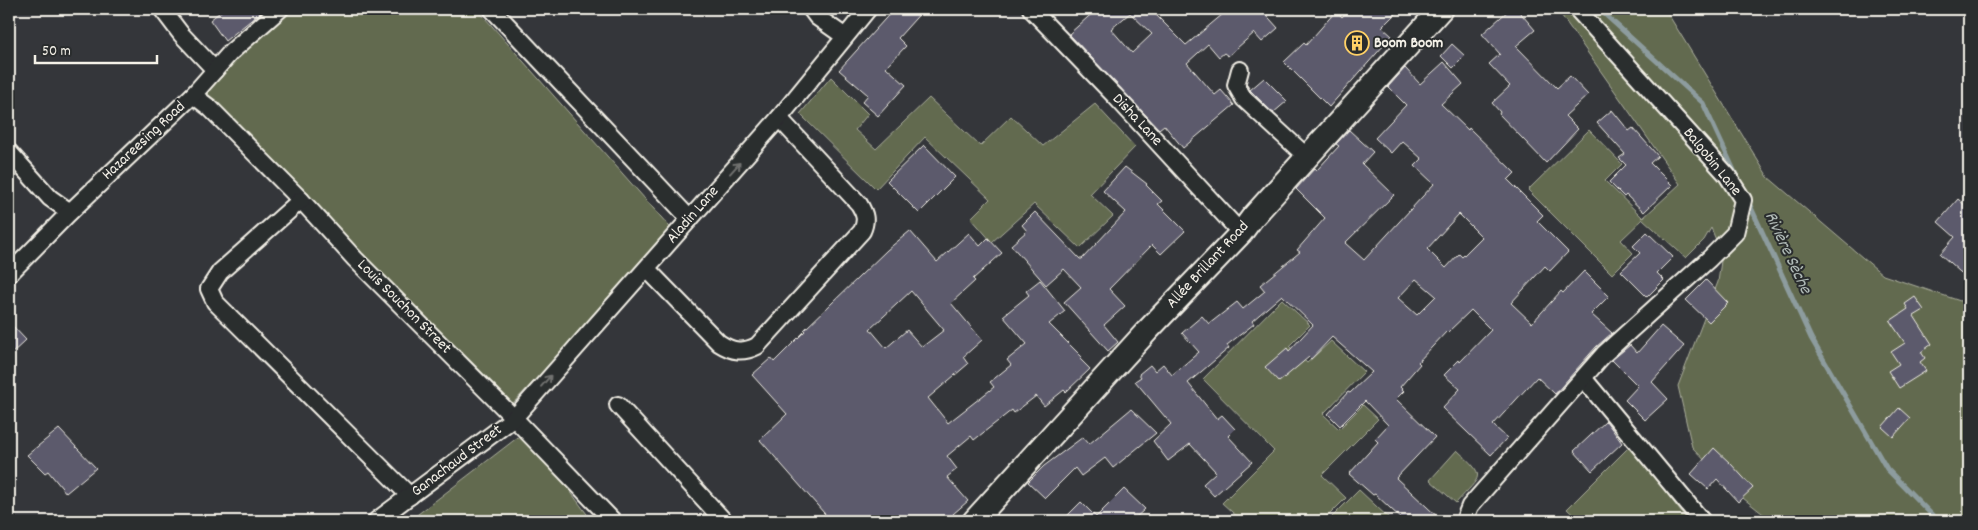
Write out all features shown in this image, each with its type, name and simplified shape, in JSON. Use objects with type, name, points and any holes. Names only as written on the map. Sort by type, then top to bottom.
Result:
[{"type":"main road","name":"Allée Brillant Road","points":[[974,521],[1147,331],[1241,233],[1252,218],[1441,9]]},
{"type":"street","points":[[162,9],[181,34],[215,70]]},
{"type":"street","name":"Hazareesing Road","points":[[9,274],[70,212],[193,95],[231,52],[280,9]]},
{"type":"street","points":[[492,9],[690,219]]},
{"type":"street","points":[[811,9],[817,16],[844,36]]},
{"type":"street","name":"Aladin Lane","points":[[514,418],[779,118],[844,36],[868,9]]},
{"type":"street","name":"Disha Lane","points":[[1031,9],[1115,96],[1241,233]]},
{"type":"street","name":"Balgobin Lane","points":[[1465,519],[1470,506],[1584,379],[1604,354],[1710,259],[1735,233],[1743,200],[1727,175],[1577,9]]},
{"type":"street","points":[[1240,70],[1236,85],[1244,99],[1307,157]]},
{"type":"street","name":"Louis Souchon Street","points":[[193,95],[210,108],[301,200],[355,259],[514,418],[613,521]]},
{"type":"street","points":[[647,269],[719,344],[728,350],[738,352],[757,346],[862,231],[866,223],[859,204],[779,118]]},
{"type":"street","points":[[9,152],[50,198],[70,212]]},
{"type":"street","points":[[301,200],[220,272],[209,289],[215,302],[410,496]]},
{"type":"street","points":[[1584,379],[1702,521]]},
{"type":"street","points":[[618,405],[724,521]]},
{"type":"street","name":"Ganachaud Street","points":[[376,521],[514,418]]},
{"type":"green space","points":[[289,9],[477,9],[676,234],[512,404],[198,89]]},
{"type":"green space","points":[[1557,9],[1665,9],[1768,177],[1883,275],[1969,304],[1969,521],[1772,521],[1734,491],[1692,447],[1678,386],[1718,282],[1722,254],[1711,228],[1704,240],[1686,258],[1643,219],[1621,240],[1633,253],[1612,274],[1528,190],[1589,130],[1622,164],[1605,181],[1643,218],[1680,184]]},
{"type":"green space","points":[[831,77],[868,114],[855,130],[876,149],[929,98],[980,146],[1011,116],[1043,146],[1095,104],[1135,147],[1090,194],[1113,216],[1080,248],[1034,204],[992,242],[971,218],[990,199],[925,137],[876,189],[800,114]]},
{"type":"green space","points":[[1282,299],[1310,325],[1289,346],[1307,363],[1331,341],[1364,372],[1323,414],[1339,429],[1363,405],[1378,419],[1322,475],[1346,498],[1323,521],[1242,521],[1222,503],[1274,451],[1203,379]]},
{"type":"green space","points":[[526,431],[592,521],[409,521]]},
{"type":"green space","points":[[1630,446],[1688,521],[1580,521],[1567,509]]},
{"type":"green space","points":[[1457,450],[1477,471],[1477,476],[1476,481],[1456,503],[1430,480]]},
{"type":"green space","points":[[1359,490],[1392,521],[1328,521]]},
{"type":"building","points":[[224,9],[265,9],[225,41],[210,20]]},
{"type":"building","points":[[894,9],[924,9],[898,38],[906,46],[886,67],[906,85],[878,116],[862,102],[868,95],[839,70]]},
{"type":"building","points":[[1097,9],[1150,9],[1186,45],[1229,9],[1261,9],[1278,28],[1262,42],[1254,33],[1228,56],[1224,53],[1219,57],[1208,44],[1187,63],[1215,95],[1221,90],[1234,105],[1183,148],[1164,125],[1159,129],[1069,34]],"holes":[[[1130,13],[1152,34],[1132,53],[1111,29]]]},
{"type":"building","points":[[1349,9],[1400,9],[1382,27],[1392,36],[1329,107],[1284,62],[1304,43],[1306,45],[1336,11],[1342,17]]},
{"type":"building","points":[[1510,9],[1517,9],[1535,30],[1516,46],[1557,88],[1570,76],[1588,95],[1565,116],[1578,129],[1546,163],[1499,114],[1500,112],[1492,103],[1510,86],[1489,64],[1500,54],[1482,34]]},
{"type":"building","points":[[1452,44],[1465,56],[1453,68],[1441,56]]},
{"type":"building","points":[[1444,62],[1463,84],[1441,104],[1468,130],[1469,128],[1515,173],[1508,180],[1543,215],[1537,221],[1568,252],[1550,271],[1545,266],[1511,303],[1532,323],[1561,291],[1563,293],[1584,271],[1609,296],[1591,314],[1612,333],[1596,347],[1555,394],[1537,377],[1493,425],[1507,438],[1491,455],[1442,408],[1460,389],[1444,375],[1459,360],[1460,362],[1491,330],[1471,310],[1447,331],[1418,362],[1420,364],[1400,387],[1404,391],[1396,399],[1435,437],[1396,478],[1442,521],[1404,521],[1375,494],[1373,495],[1349,474],[1378,442],[1375,439],[1388,425],[1365,401],[1340,426],[1328,414],[1348,392],[1350,393],[1372,372],[1332,337],[1311,359],[1309,357],[1279,382],[1265,367],[1287,348],[1289,351],[1313,325],[1282,295],[1252,321],[1254,324],[1227,345],[1229,348],[1188,383],[1217,419],[1222,415],[1235,429],[1228,436],[1252,462],[1214,496],[1203,484],[1216,472],[1190,444],[1168,461],[1153,441],[1171,424],[1135,381],[1141,377],[1139,374],[1150,365],[1155,371],[1163,364],[1172,375],[1199,352],[1182,333],[1202,316],[1209,324],[1237,302],[1243,309],[1265,291],[1260,285],[1300,252],[1297,250],[1325,218],[1296,189],[1339,146],[1336,144],[1349,130],[1373,152],[1362,164],[1394,195],[1345,243],[1364,260],[1434,184],[1415,166],[1422,159],[1402,141],[1391,153],[1375,138],[1406,105],[1388,87],[1405,68],[1420,84]],"holes":[[[1459,214],[1482,237],[1462,257],[1459,254],[1446,268],[1427,249]],[[1416,279],[1436,296],[1417,315],[1398,298]]]},
{"type":"building","points":[[1264,78],[1287,101],[1273,113],[1250,90]]},
{"type":"building","points":[[1612,110],[1629,131],[1633,128],[1658,156],[1650,163],[1672,185],[1644,212],[1626,195],[1624,197],[1609,182],[1626,165],[1619,158],[1625,154],[1597,123]]},
{"type":"building","points":[[924,145],[955,177],[919,213],[887,181]]},
{"type":"building","points":[[1125,167],[1147,184],[1162,201],[1158,204],[1185,231],[1161,254],[1152,245],[1109,289],[1125,306],[1104,325],[1118,342],[1108,351],[1064,302],[1081,287],[1064,269],[1046,285],[1011,245],[1027,231],[1022,225],[1035,212],[1082,259],[1126,212],[1103,191]]},
{"type":"building","points":[[1958,199],[1969,209],[1969,280],[1940,254],[1955,237],[1938,222]]},
{"type":"building","points":[[910,231],[937,262],[969,233],[980,246],[988,238],[1002,253],[973,279],[975,281],[951,303],[982,340],[963,357],[968,364],[928,398],[948,423],[994,387],[990,382],[1011,365],[1007,360],[1027,344],[1003,316],[1029,295],[1026,291],[1040,280],[1065,311],[1049,324],[1082,357],[1080,359],[1090,369],[1066,392],[1064,390],[1044,406],[1036,396],[1014,413],[1012,410],[974,440],[971,436],[947,456],[957,469],[947,477],[968,501],[953,514],[959,521],[831,521],[760,440],[787,414],[752,375],[771,358],[774,362],[804,330],[887,250]],"holes":[[[911,291],[944,330],[922,347],[907,330],[886,348],[870,329]]]},
{"type":"building","points":[[1647,232],[1673,257],[1657,273],[1664,280],[1647,297],[1621,271],[1640,253],[1633,246]]},
{"type":"building","points":[[1706,280],[1728,303],[1709,322],[1686,300]]},
{"type":"building","points":[[1915,297],[1924,310],[1914,316],[1932,344],[1921,352],[1925,358],[1920,362],[1926,371],[1899,388],[1888,371],[1899,364],[1891,352],[1905,343],[1890,321],[1908,309],[1905,304]]},
{"type":"building","points":[[9,322],[26,340],[9,356]]},
{"type":"building","points":[[1661,326],[1684,346],[1652,382],[1668,399],[1645,420],[1625,400],[1638,386],[1612,360],[1630,345],[1637,353]]},
{"type":"building","points":[[1899,408],[1910,418],[1893,437],[1882,427]]},
{"type":"building","points":[[1131,409],[1156,433],[1113,468],[1105,458],[1081,476],[1075,468],[1045,498],[1028,482],[1044,466],[1083,437],[1089,444]]},
{"type":"building","points":[[1606,421],[1622,443],[1592,471],[1574,451]]},
{"type":"building","points":[[59,429],[96,468],[66,493],[48,471],[45,473],[27,455]]},
{"type":"building","points":[[1714,448],[1753,488],[1738,502],[1717,479],[1708,489],[1691,474]]},
{"type":"building","points":[[1124,489],[1145,509],[1132,521],[1062,521],[1081,502],[1096,517]]},
{"type":"waterway","name":"Rivière Sèche","points":[[1599,9],[1703,103],[1738,179]]},
{"type":"waterway","name":"Rivière Sèche","points":[[1748,201],[1811,338],[1887,469],[1938,521]]},
{"type":"place","name":"Boom Boom","points":[[1357,43]]}]
